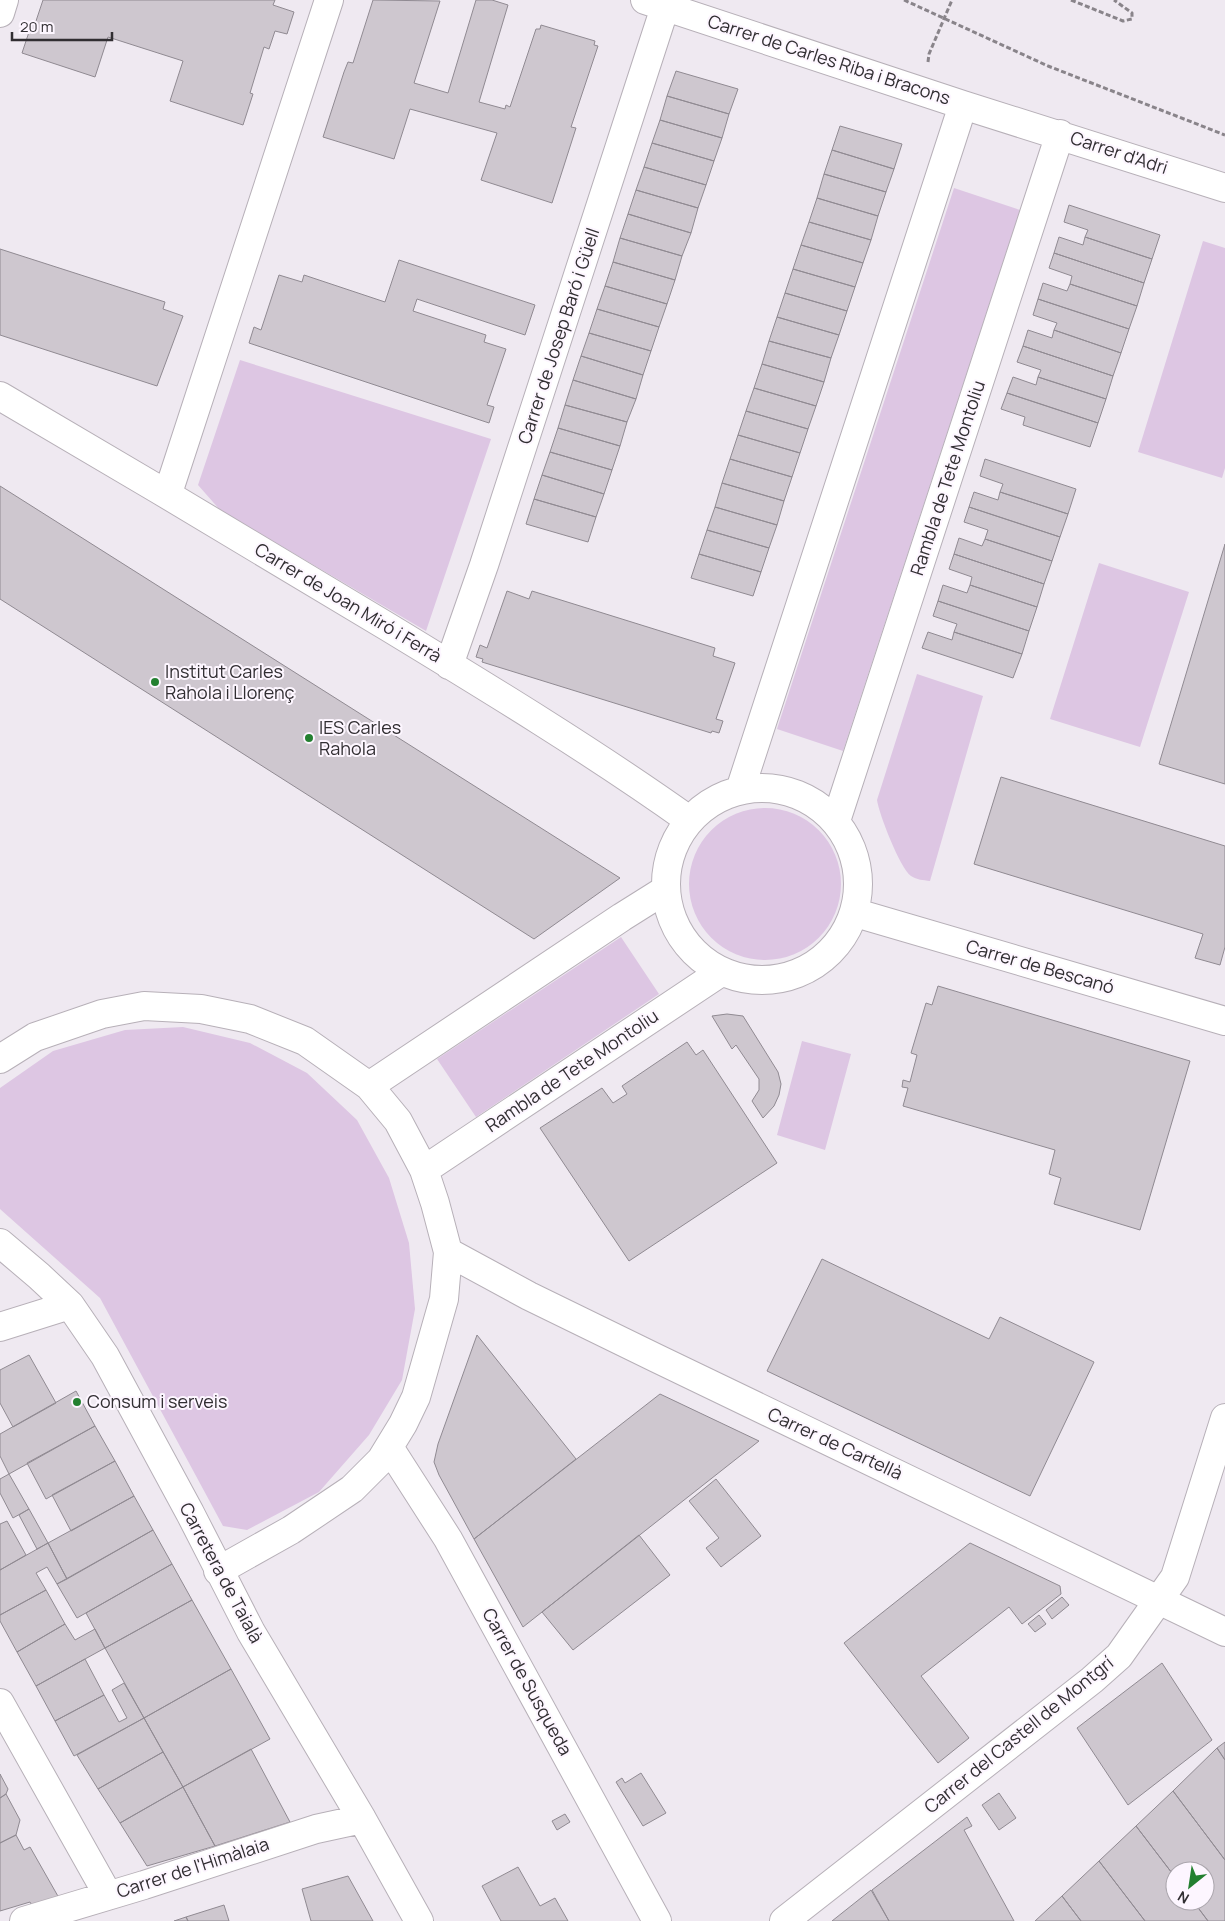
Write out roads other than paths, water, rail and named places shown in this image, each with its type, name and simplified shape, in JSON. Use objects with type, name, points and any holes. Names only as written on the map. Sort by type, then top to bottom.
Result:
[{"type":"street","points":[[0,13],[4,0]]},
{"type":"street","points":[[168,493],[328,0]]},
{"type":"street","name":"Carrer de Carles Riba i Bracons","points":[[655,3],[1012,120]]},
{"type":"street","name":"Carrer de Josep Baró i Güell","points":[[449,665],[493,537],[655,3]]},
{"type":"street","points":[[740,790],[963,105]]},
{"type":"street","name":"Carrer d'Adri","points":[[1012,120],[1225,188]]},
{"type":"street","name":"Rambla de Tete Montoliu","points":[[836,821],[1060,134]]},
{"type":"street","name":"Carrer de Joan Miró i Ferrà","points":[[0,396],[168,493],[449,665],[628,776],[689,820]]},
{"type":"street","points":[[773,788],[811,800],[836,821],[855,853],[860,880],[856,913],[835,950],[807,971],[776,980],[743,980],[721,972],[693,952],[673,923],[665,890],[668,862],[689,820],[708,803],[740,790],[773,788]]},
{"type":"street","points":[[369,1086],[665,890]]},
{"type":"street","name":"Carrer de Bescanó","points":[[856,913],[1225,1020]]},
{"type":"street","name":"Rambla de Tete Montoliu","points":[[424,1170],[721,972]]},
{"type":"street","points":[[0,1059],[35,1036],[102,1014],[144,1006],[201,1009],[250,1019],[305,1041],[369,1086],[398,1121],[424,1170],[448,1252],[444,1299],[416,1397],[403,1424],[381,1460],[352,1489],[292,1530],[218,1571]]},
{"type":"street","name":"Carretera de Taialà","points":[[0,1244],[70,1305],[105,1356],[190,1513],[218,1571],[251,1632],[362,1819],[419,1921]]},
{"type":"street","name":"Carrer de Cartellà","points":[[448,1252],[529,1296],[1225,1632]]},
{"type":"street","points":[[0,1327],[70,1305]]},
{"type":"street","name":"Carrer del Castell de Montgrí","points":[[784,1921],[1092,1680],[1119,1656],[1175,1577],[1225,1418]]},
{"type":"street","name":"Carrer de Susqueda","points":[[389,1447],[448,1538],[657,1921]]},
{"type":"street","points":[[0,1703],[108,1895]]},
{"type":"street","name":"Carrer de l'Himàlaia","points":[[24,1921],[316,1829],[362,1819]]},
{"type":"place","name":"Institut Carles Rahola i Llorenç","points":[[155,682]]},
{"type":"place","name":"IES Carles Rahola","points":[[309,738]]},
{"type":"place","name":"Consum i serveis","points":[[77,1402]]}]
